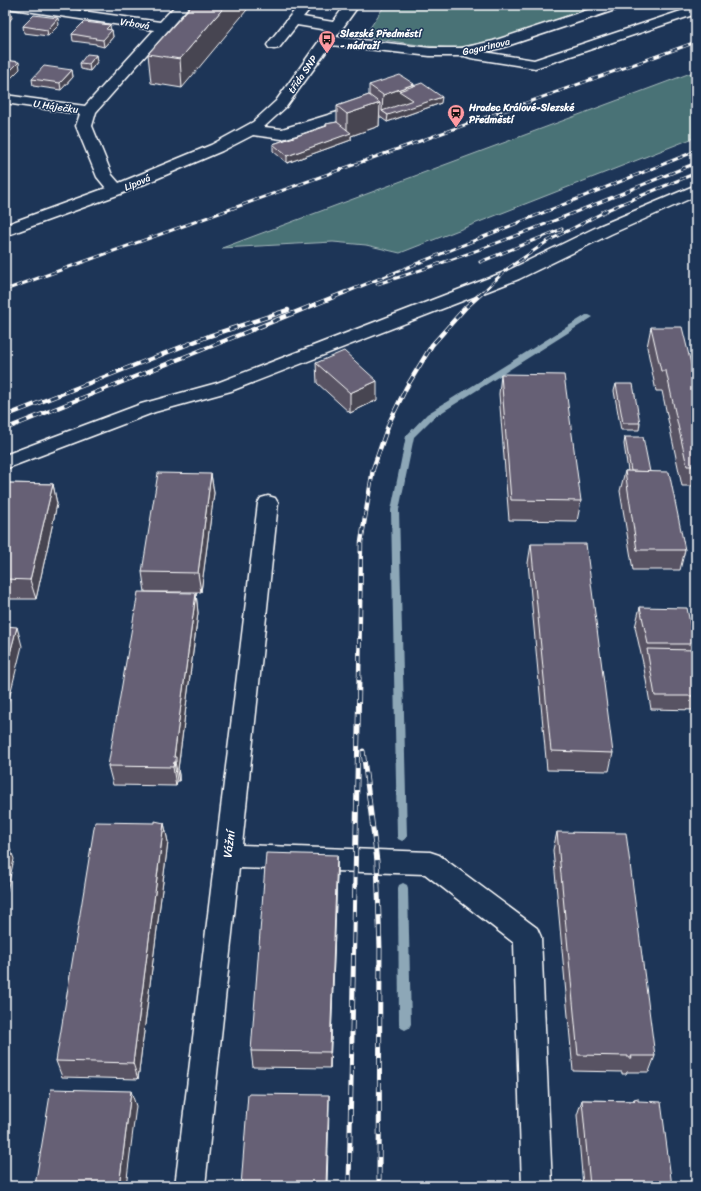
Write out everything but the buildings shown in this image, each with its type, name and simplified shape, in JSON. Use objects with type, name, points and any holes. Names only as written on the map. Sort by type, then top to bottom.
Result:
[{"type":"street","name":"Vrbová","points":[[13,5],[163,27]]},
{"type":"street","name":"Vrbová","points":[[89,111],[183,5]]},
{"type":"street","points":[[274,46],[306,5]]},
{"type":"street","name":"třída SNP","points":[[257,126],[281,104],[352,5]]},
{"type":"street","name":"Gagarinova","points":[[326,40],[430,52],[462,52],[496,45],[610,6]]},
{"type":"street","points":[[462,52],[535,64],[696,10]]},
{"type":"street","points":[[294,20],[335,27]]},
{"type":"street","name":"U Háječku","points":[[5,99],[89,111],[84,126],[105,177],[117,190]]},
{"type":"street","points":[[257,126],[282,134],[351,112]]},
{"type":"street","name":"Lipová","points":[[5,231],[117,190],[220,146],[257,126]]},
{"type":"street","points":[[5,462],[148,408],[224,387],[506,278],[605,230],[696,190]]},
{"type":"street","name":"Vážní","points":[[190,1186],[268,503]]},
{"type":"street","points":[[228,856],[430,862],[527,937],[537,1186]]},
{"type":"green space","points":[[385,5],[600,5],[489,42],[454,48],[426,46],[364,37]]},
{"type":"green space","points":[[696,71],[696,137],[400,253],[366,245],[333,242],[222,248]]},
{"type":"waterway","points":[[402,836],[395,510],[410,436],[430,416],[589,317]]},
{"type":"waterway","points":[[403,888],[405,1024]]},
{"type":"railway","points":[[5,290],[696,42]]},
{"type":"railway","points":[[344,293],[696,151]]},
{"type":"railway","points":[[377,284],[498,243],[696,163]]},
{"type":"railway","points":[[602,212],[696,173]]},
{"type":"railway","points":[[482,293],[507,269],[548,241],[608,210]]},
{"type":"railway","points":[[480,262],[562,229]]},
{"type":"railway","points":[[5,429],[346,292]]},
{"type":"railway","points":[[359,679],[361,542],[373,469],[389,423],[406,388],[432,345],[466,307],[483,292]]},
{"type":"railway","points":[[5,416],[209,336],[288,310]]},
{"type":"railway","points":[[349,1186],[359,678]]},
{"type":"railway","points":[[363,751],[377,861],[380,949],[379,1186]]},
{"type":"place","name":"Slezské Předměstí - nádraží","points":[[327,54]]},
{"type":"place","name":"Hradec Králové-Slezské Předměstí","points":[[456,128]]}]
